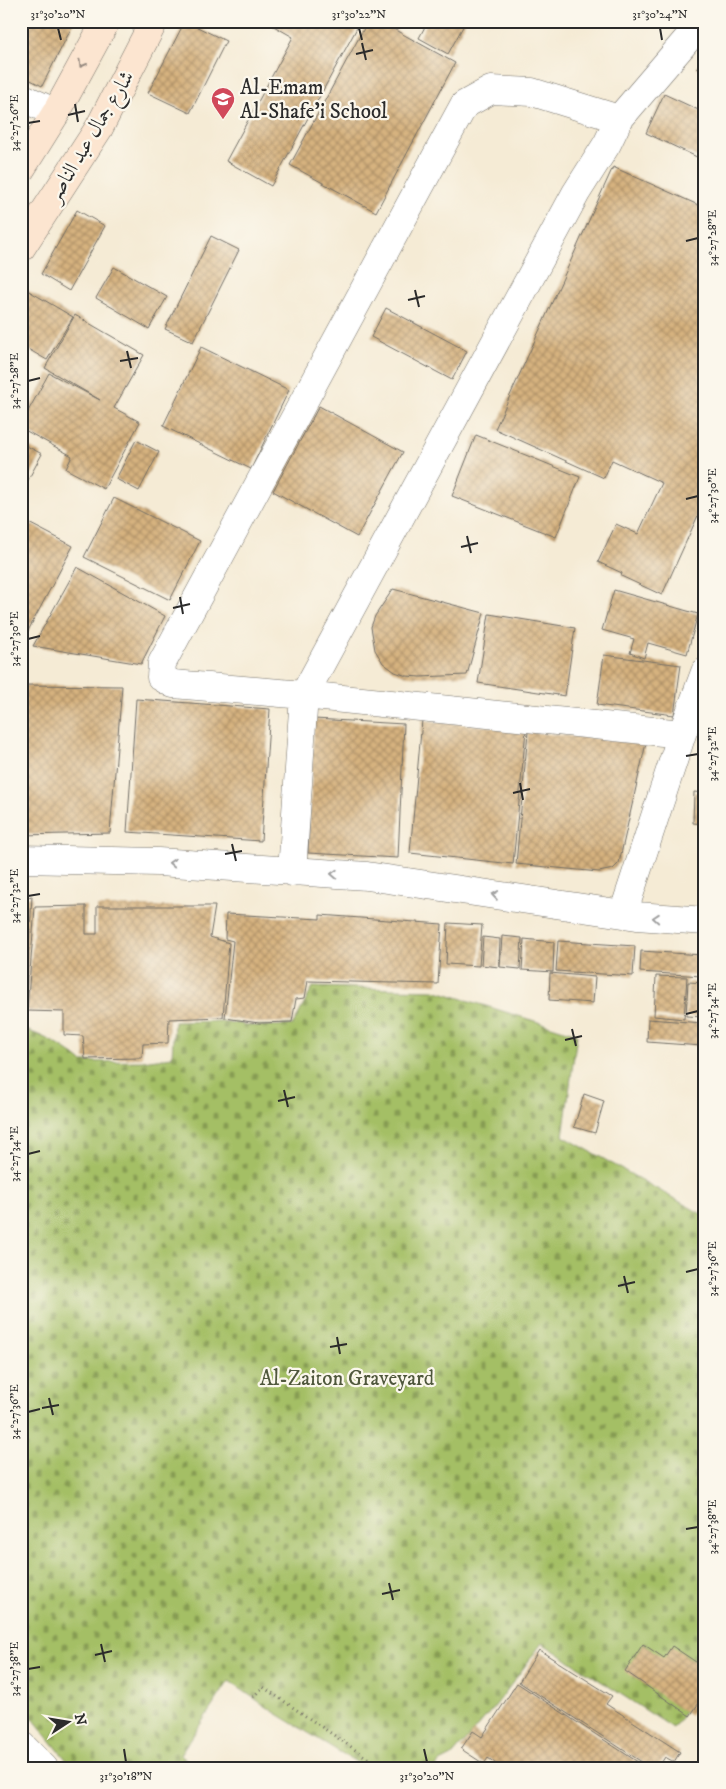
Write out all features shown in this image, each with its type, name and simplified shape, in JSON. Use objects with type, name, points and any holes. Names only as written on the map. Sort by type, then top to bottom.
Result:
[{"type":"main road","name":"شارع جمال عبد الناصر","points":[[21,168],[56,113],[106,21]]},
{"type":"main road","name":"شارع جمال عبد الناصر","points":[[21,248],[99,128],[154,21]]},
{"type":"street","points":[[292,872],[304,695],[571,202],[607,144],[619,119],[703,21]]},
{"type":"street","points":[[619,119],[532,92],[492,90],[464,105],[162,663],[160,678],[173,684],[304,695],[682,734]]},
{"type":"street","points":[[21,96],[56,113]]},
{"type":"street","points":[[623,914],[682,734],[705,672]]},
{"type":"street","points":[[21,859],[158,862],[367,876],[623,914],[705,921]]},
{"type":"street","points":[[21,1745],[44,1768]]},
{"type":"path","points":[[253,1697],[263,1687],[382,1768]]},
{"type":"green space","name":"Al-Zaiton Graveyard","points":[[313,987],[434,990],[577,1034],[563,1136],[705,1216],[705,1686],[673,1728],[542,1643],[496,1705],[452,1756],[440,1762],[435,1768],[366,1768],[274,1712],[229,1681],[180,1755],[198,1768],[73,1768],[21,1704],[21,1013],[23,1029],[54,1042],[82,1062],[142,1061],[172,1057],[174,1022],[221,1021],[256,1026],[293,1025]]},
{"type":"building","points":[[21,21],[75,21],[42,86],[21,75]]},
{"type":"building","points":[[185,21],[226,41],[190,113],[148,93]]},
{"type":"building","points":[[265,21],[349,21],[358,26],[271,186],[226,161],[293,37]]},
{"type":"building","points":[[368,21],[379,21],[455,63],[376,212],[290,165]]},
{"type":"building","points":[[428,21],[466,21],[448,54],[419,38]]},
{"type":"building","points":[[705,51],[705,71],[697,68]]},
{"type":"building","points":[[664,94],[705,113],[705,146],[699,158],[646,133]]},
{"type":"building","points":[[613,167],[705,208],[705,500],[662,595],[621,576],[622,573],[598,562],[616,524],[638,534],[662,483],[612,460],[604,478],[495,429]]},
{"type":"building","points":[[77,210],[105,226],[69,291],[41,274]]},
{"type":"building","points":[[211,236],[239,250],[193,342],[165,329]]},
{"type":"building","points":[[114,267],[167,297],[149,329],[96,298]]},
{"type":"building","points":[[22,287],[73,317],[47,360],[21,345]]},
{"type":"building","points":[[386,308],[467,351],[452,380],[371,337]]},
{"type":"building","points":[[75,315],[144,355],[114,408],[140,422],[104,489],[66,469],[72,456],[21,428],[21,424],[49,373],[100,400],[45,368]]},
{"type":"building","points":[[201,347],[289,390],[251,469],[163,426]]},
{"type":"building","points":[[319,406],[403,452],[357,537],[273,491]]},
{"type":"building","points":[[476,435],[580,477],[556,537],[452,496]]},
{"type":"building","points":[[136,440],[159,452],[139,491],[116,479]]},
{"type":"building","points":[[21,443],[42,454],[21,493]]},
{"type":"building","points":[[114,498],[200,541],[170,600],[84,557]]},
{"type":"building","points":[[21,519],[73,546],[21,644]]},
{"type":"building","points":[[77,567],[165,616],[141,664],[33,646]]},
{"type":"building","points":[[393,589],[484,613],[467,675],[407,676],[395,672],[383,663],[375,650],[371,627],[375,616]]},
{"type":"building","points":[[614,590],[698,614],[687,654],[648,643],[644,658],[630,653],[634,639],[602,630]]},
{"type":"building","points":[[489,614],[575,628],[565,696],[478,683]]},
{"type":"building","points":[[604,655],[681,665],[674,715],[597,705]]},
{"type":"building","points":[[21,685],[122,686],[110,833],[21,835]]},
{"type":"building","points":[[136,699],[270,709],[261,841],[127,832]]},
{"type":"building","points":[[314,719],[404,724],[398,858],[308,853]]},
{"type":"building","points":[[422,720],[526,730],[513,864],[410,853]]},
{"type":"building","points":[[528,732],[646,743],[619,863],[613,869],[599,872],[516,864]]},
{"type":"building","points":[[694,792],[705,793],[705,824],[693,823]]},
{"type":"building","points":[[32,896],[25,1011],[21,1011],[21,898]]},
{"type":"building","points":[[86,906],[86,934],[97,934],[97,906],[215,906],[210,937],[229,943],[223,1017],[169,1019],[168,1043],[143,1044],[142,1058],[85,1059],[83,1036],[64,1035],[64,1012],[27,1011],[35,907]]},
{"type":"building","points":[[226,914],[320,919],[320,915],[442,924],[438,984],[308,981],[305,998],[296,999],[292,1022],[259,1023],[225,1018],[233,941],[225,939]]},
{"type":"building","points":[[448,923],[482,925],[479,966],[446,964]]},
{"type":"building","points":[[502,936],[522,938],[520,969],[500,967]]},
{"type":"building","points":[[483,937],[500,939],[499,967],[481,965]]},
{"type":"building","points":[[524,939],[554,942],[553,972],[522,970]]},
{"type":"building","points":[[558,941],[635,946],[633,976],[556,971]]},
{"type":"building","points":[[641,951],[703,955],[702,976],[640,972]]},
{"type":"building","points":[[550,973],[595,977],[593,1003],[549,1000]]},
{"type":"building","points":[[656,976],[687,977],[684,1019],[654,1016]]},
{"type":"building","points":[[688,982],[705,983],[705,1017],[686,1016]]},
{"type":"building","points":[[648,1019],[703,1023],[702,1046],[647,1042]]},
{"type":"building","points":[[584,1094],[604,1101],[595,1133],[574,1127]]},
{"type":"building","points":[[643,1644],[664,1658],[672,1646],[702,1666],[705,1662],[705,1694],[690,1716],[625,1671]]},
{"type":"building","points":[[539,1650],[612,1696],[606,1704],[680,1752],[674,1762],[665,1757],[658,1768],[651,1768],[519,1682]]},
{"type":"building","points":[[517,1683],[647,1768],[502,1768],[488,1758],[484,1764],[461,1749],[473,1731],[482,1737]]},
{"type":"place","name":"Al-Emam Al-Shafe'i School","points":[[223,120]]}]
